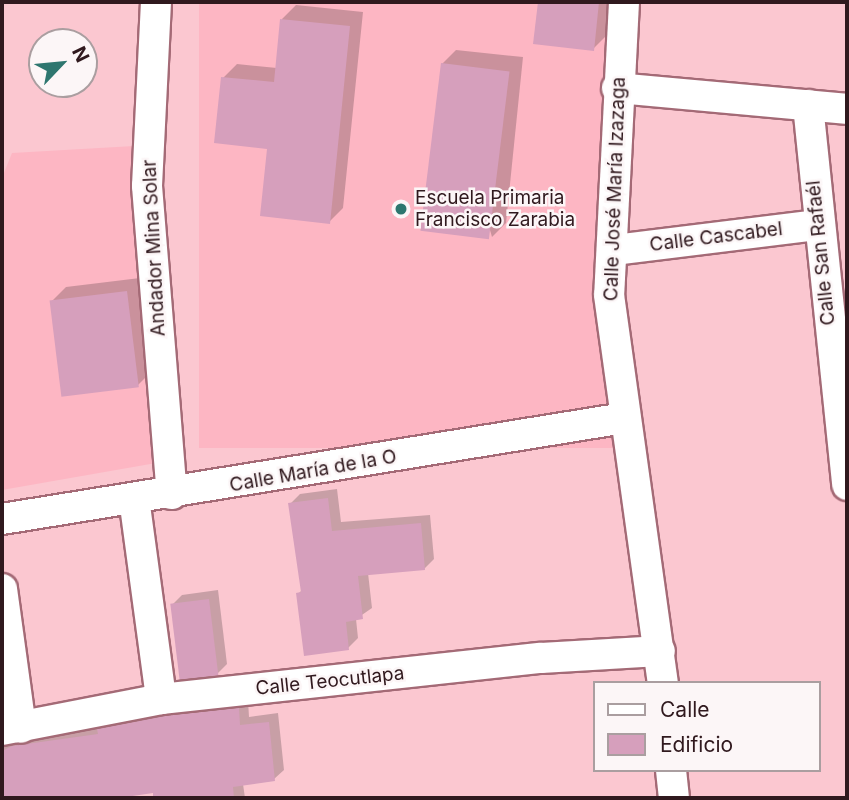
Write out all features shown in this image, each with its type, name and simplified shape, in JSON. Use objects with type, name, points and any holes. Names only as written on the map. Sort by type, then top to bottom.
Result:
[{"type":"street","name":"Andador Mina Solar","points":[[156,2],[147,186],[172,495]]},
{"type":"street","name":"Calle José María Izazaga","points":[[624,2],[617,88],[614,250],[609,295],[624,418],[663,681]]},
{"type":"street","points":[[617,88],[847,109]]},
{"type":"street","name":"Calle San Rafaél","points":[[808,105],[817,225],[847,485]]},
{"type":"street","name":"Calle Cascabel","points":[[614,250],[817,225]]},
{"type":"street","name":"Calle María de la O","points":[[2,519],[134,498],[172,495],[624,418]]},
{"type":"street","points":[[134,498],[161,699]]},
{"type":"street","points":[[2,589],[11,729]]},
{"type":"street","name":"Calle Teocutlapa","points":[[11,729],[161,699],[541,658],[660,651]]},
{"type":"street","points":[[671,772],[674,798]]},
{"type":"shaded area","name":"Escuela Primaria Francisco Zarabia","points":[[199,2],[614,2],[614,448],[199,448]]},
{"type":"shaded area","points":[[134,146],[156,463],[2,490],[2,178],[12,153]]},
{"type":"building","points":[[538,2],[599,2],[594,51],[533,44]]},
{"type":"building","points":[[280,19],[350,26],[330,224],[260,216],[267,149],[214,143],[221,77],[274,82]]},
{"type":"building","points":[[441,63],[509,71],[489,239],[420,231]]},
{"type":"building","points":[[127,291],[139,387],[61,397],[50,301]]},
{"type":"building","points":[[328,498],[332,531],[421,523],[425,570],[358,576],[363,619],[346,622],[349,650],[304,656],[296,593],[301,592],[288,503]]},
{"type":"building","points":[[209,599],[218,675],[180,680],[170,604]]},
{"type":"building","points":[[239,708],[240,725],[269,722],[275,781],[233,787],[234,798],[153,798],[153,793],[119,798],[2,798],[2,751],[12,746],[98,734],[97,729],[164,716]]},
{"type":"place","name":"Escuela Primaria Francisco Zarabia","points":[[401,209]]}]
